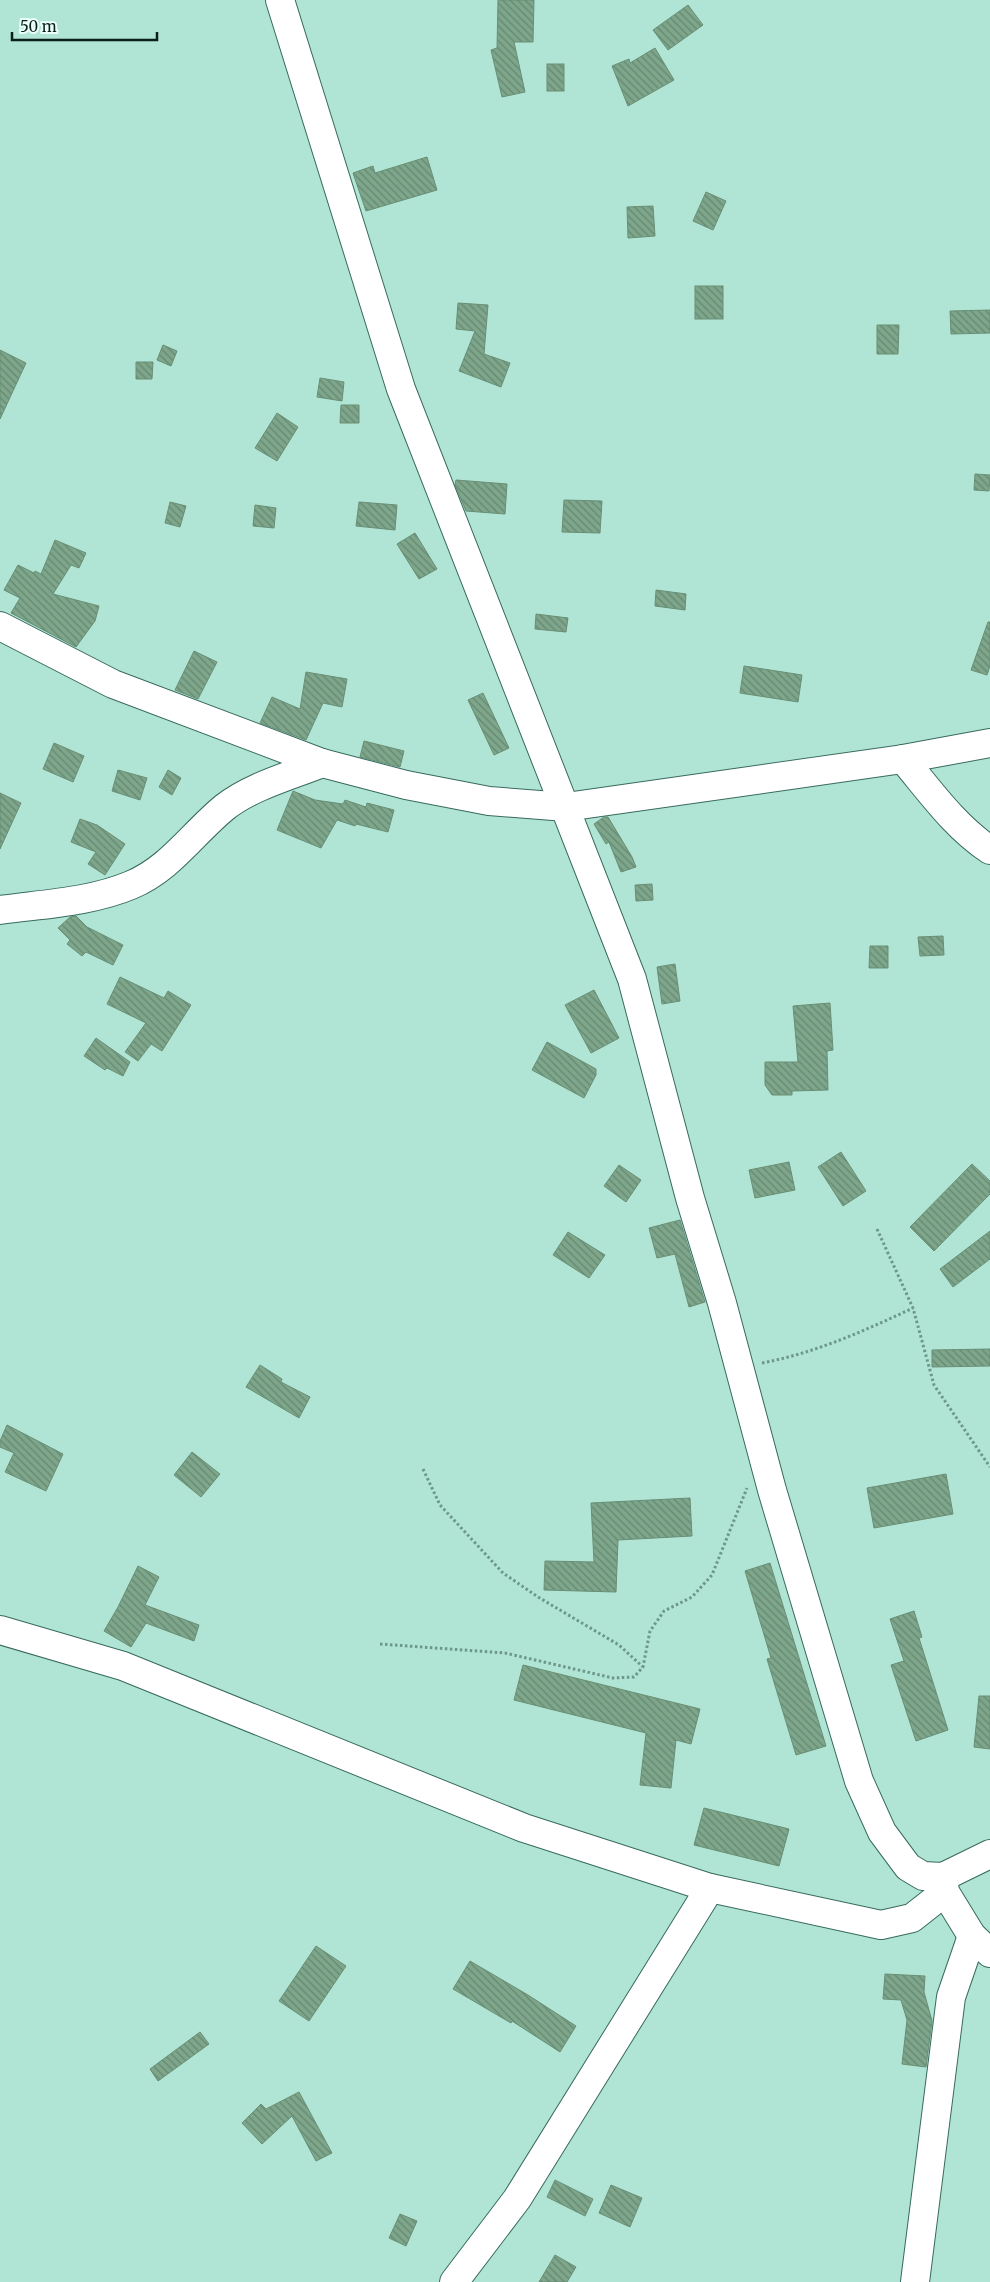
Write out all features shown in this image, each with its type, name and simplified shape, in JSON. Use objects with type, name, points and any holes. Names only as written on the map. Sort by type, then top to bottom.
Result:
[{"type":"street","points":[[280,0],[401,389],[632,979],[690,1198],[740,1367],[764,1459],[859,1781],[882,1832],[908,1867],[923,1876],[944,1884],[981,1944],[951,1997],[915,2282]]},
{"type":"street","points":[[0,626],[113,684],[322,763],[406,785],[489,801],[566,807],[903,759],[990,743]]},
{"type":"street","points":[[903,759],[954,818],[976,841],[990,850]]},
{"type":"street","points":[[0,910],[104,894],[132,885],[161,869],[223,809],[241,796],[322,763]]},
{"type":"street","points":[[0,1630],[123,1666],[524,1828],[710,1888],[880,1925],[912,1918],[944,1884],[990,1854]]},
{"type":"street","points":[[454,2282],[517,2199],[710,1888]]},
{"type":"path","points":[[877,1230],[913,1308],[934,1385],[990,1467]]},
{"type":"path","points":[[740,1367],[796,1357],[868,1330],[913,1308]]},
{"type":"path","points":[[380,1644],[504,1654],[612,1678],[634,1677],[643,1667],[650,1631],[664,1611],[692,1597],[712,1575],[743,1496],[764,1459]]},
{"type":"path","points":[[423,1469],[440,1505],[503,1573],[538,1597],[619,1645],[643,1667]]},
{"type":"building","points":[[498,0],[534,0],[533,42],[514,42],[525,92],[502,97],[491,50],[497,48]]},
{"type":"building","points":[[688,5],[703,25],[668,50],[653,30]]},
{"type":"building","points":[[655,48],[674,80],[628,106],[612,66],[629,59],[630,63]]},
{"type":"building","points":[[547,64],[564,64],[564,91],[547,91]]},
{"type":"building","points":[[427,157],[437,190],[366,211],[353,173],[373,166],[375,173]]},
{"type":"building","points":[[706,192],[726,201],[713,230],[693,221]]},
{"type":"building","points":[[653,206],[655,236],[628,238],[627,207]]},
{"type":"building","points":[[695,286],[723,286],[723,319],[695,319]]},
{"type":"building","points":[[458,303],[488,305],[484,354],[510,363],[501,387],[459,371],[475,331],[456,329]]},
{"type":"building","points":[[990,310],[990,333],[951,334],[950,311]]},
{"type":"building","points":[[877,325],[899,325],[898,354],[877,354]]},
{"type":"building","points":[[163,345],[177,351],[171,366],[157,360]]},
{"type":"building","points":[[0,350],[26,363],[0,419]]},
{"type":"building","points":[[136,362],[153,362],[152,379],[136,379]]},
{"type":"building","points":[[320,378],[344,382],[342,401],[317,397]]},
{"type":"building","points":[[341,405],[359,405],[359,423],[340,423]]},
{"type":"building","points":[[277,413],[298,427],[277,461],[255,448]]},
{"type":"building","points":[[975,474],[990,475],[989,491],[974,490]]},
{"type":"building","points":[[456,480],[507,484],[505,514],[466,511],[455,485]]},
{"type":"building","points":[[564,500],[602,501],[600,533],[562,532]]},
{"type":"building","points":[[170,502],[186,506],[180,527],[165,523]]},
{"type":"building","points":[[359,502],[397,505],[395,530],[356,526]]},
{"type":"building","points":[[255,505],[276,508],[274,528],[253,526]]},
{"type":"building","points":[[415,533],[437,569],[419,579],[397,544]]},
{"type":"building","points":[[55,540],[86,553],[79,568],[71,565],[53,594],[99,606],[95,621],[76,647],[11,613],[20,598],[4,590],[18,565],[34,573],[35,571],[41,574]]},
{"type":"building","points":[[656,590],[686,594],[685,610],[655,606]]},
{"type":"building","points":[[536,614],[568,618],[566,632],[535,629]]},
{"type":"building","points":[[988,622],[990,622],[990,666],[987,675],[971,670]]},
{"type":"building","points":[[194,651],[217,662],[198,699],[175,690]]},
{"type":"building","points":[[744,666],[802,675],[798,702],[740,693]]},
{"type":"building","points":[[306,672],[347,679],[342,707],[323,703],[306,740],[260,723],[272,697],[300,709]]},
{"type":"building","points":[[483,693],[509,748],[494,755],[468,700]]},
{"type":"building","points":[[364,741],[404,751],[400,767],[360,757]]},
{"type":"building","points":[[54,743],[84,756],[73,782],[43,769]]},
{"type":"building","points":[[118,770],[147,778],[140,800],[112,791]]},
{"type":"building","points":[[168,770],[181,778],[172,795],[159,787]]},
{"type":"building","points":[[293,791],[315,800],[343,804],[345,800],[366,807],[367,803],[394,810],[388,832],[356,824],[355,826],[337,820],[321,848],[277,830]]},
{"type":"building","points":[[0,793],[21,803],[0,849]]},
{"type":"building","points":[[604,817],[608,817],[636,867],[621,872],[609,842],[606,844],[594,824]]},
{"type":"building","points":[[80,819],[97,825],[125,844],[105,875],[88,864],[96,852],[71,842]]},
{"type":"building","points":[[652,884],[653,900],[636,901],[635,885]]},
{"type":"building","points":[[76,916],[87,927],[123,945],[113,965],[86,952],[82,956],[67,944],[70,940],[58,928],[70,917]]},
{"type":"building","points":[[943,936],[944,955],[920,956],[918,937]]},
{"type":"building","points":[[870,946],[888,946],[888,968],[869,968]]},
{"type":"building","points":[[675,964],[680,1001],[662,1004],[657,967]]},
{"type":"building","points":[[120,977],[164,998],[168,991],[191,1005],[162,1051],[151,1044],[138,1061],[125,1052],[146,1023],[107,1004]]},
{"type":"building","points":[[594,990],[619,1038],[591,1053],[565,1005]]},
{"type":"building","points":[[830,1003],[833,1050],[827,1051],[828,1090],[792,1091],[792,1095],[772,1095],[765,1085],[765,1062],[798,1062],[793,1006]]},
{"type":"building","points":[[96,1038],[130,1062],[123,1076],[107,1068],[105,1070],[84,1056]]},
{"type":"building","points":[[547,1042],[596,1069],[596,1075],[584,1098],[532,1070]]},
{"type":"building","points":[[841,1152],[866,1191],[843,1206],[818,1167]]},
{"type":"building","points":[[789,1162],[795,1190],[755,1198],[749,1170]]},
{"type":"building","points":[[972,1164],[990,1181],[990,1194],[934,1251],[910,1227]]},
{"type":"building","points":[[619,1165],[641,1180],[626,1202],[604,1186]]},
{"type":"building","points":[[680,1220],[705,1302],[689,1307],[675,1254],[657,1258],[649,1228]]},
{"type":"building","points":[[990,1231],[990,1259],[953,1287],[940,1269]]},
{"type":"building","points":[[568,1232],[605,1255],[589,1278],[553,1255]]},
{"type":"building","points":[[990,1349],[990,1366],[932,1367],[932,1350]]},
{"type":"building","points":[[260,1365],[282,1379],[281,1382],[310,1397],[299,1418],[246,1387]]},
{"type":"building","points":[[7,1425],[63,1454],[46,1491],[5,1472],[14,1453],[0,1447],[0,1441]]},
{"type":"building","points":[[192,1452],[220,1474],[201,1497],[174,1475]]},
{"type":"building","points":[[946,1474],[953,1514],[874,1528],[867,1488]]},
{"type":"building","points":[[690,1498],[692,1536],[618,1540],[616,1592],[544,1590],[545,1561],[594,1562],[591,1503]]},
{"type":"building","points":[[770,1563],[826,1746],[796,1755],[767,1659],[771,1658],[745,1571]]},
{"type":"building","points":[[138,1566],[159,1577],[145,1605],[199,1625],[194,1641],[146,1623],[131,1647],[104,1631]]},
{"type":"building","points":[[914,1611],[922,1637],[919,1638],[948,1730],[916,1741],[891,1665],[904,1661],[890,1619]]},
{"type":"building","points":[[523,1665],[700,1709],[691,1744],[676,1740],[671,1788],[640,1785],[646,1733],[514,1700]]},
{"type":"building","points":[[979,1696],[990,1696],[990,1749],[974,1747]]},
{"type":"building","points":[[704,1808],[789,1829],[779,1866],[694,1845]]},
{"type":"building","points":[[316,1946],[346,1966],[309,2021],[279,2001]]},
{"type":"building","points":[[470,1961],[576,2026],[560,2052],[512,2021],[511,2023],[453,1989]]},
{"type":"building","points":[[885,1974],[925,1976],[924,1992],[932,2021],[926,2067],[902,2064],[907,2020],[901,2000],[883,1999]]},
{"type":"building","points":[[200,2032],[209,2044],[158,2081],[150,2069]]},
{"type":"building","points":[[299,2092],[332,2153],[316,2161],[292,2116],[262,2144],[242,2123],[261,2104],[266,2109]]},
{"type":"building","points":[[555,2180],[593,2199],[585,2216],[547,2197]]},
{"type":"building","points":[[611,2185],[642,2198],[630,2227],[599,2213]]},
{"type":"building","points":[[400,2214],[417,2221],[406,2246],[389,2238]]},
{"type":"building","points":[[555,2255],[576,2267],[567,2282],[539,2282]]}]
